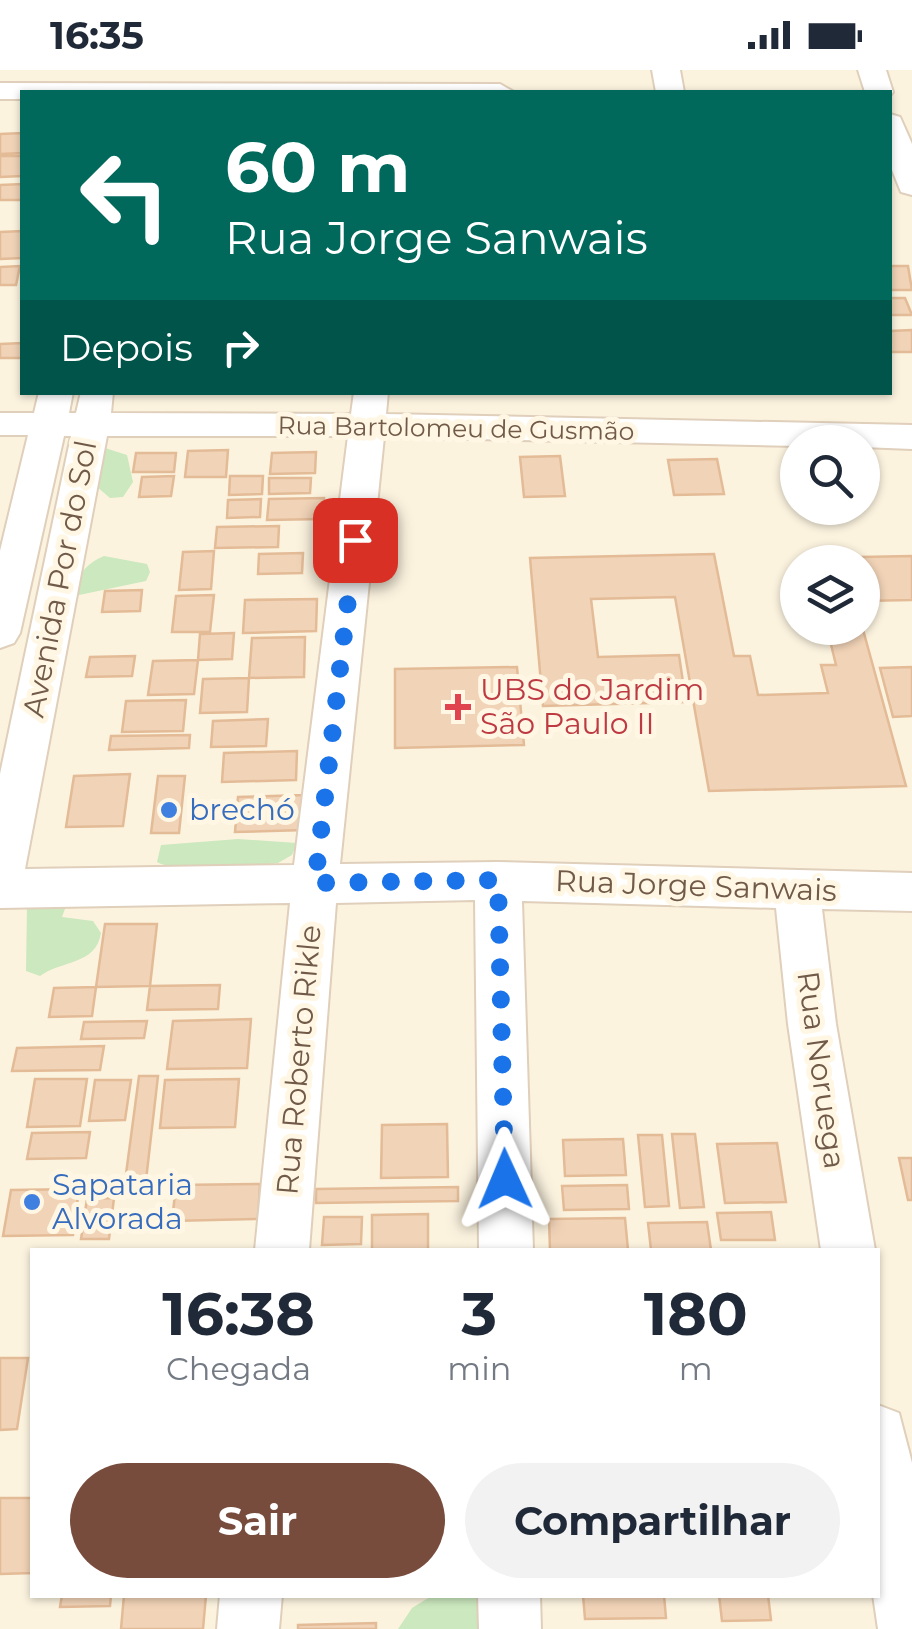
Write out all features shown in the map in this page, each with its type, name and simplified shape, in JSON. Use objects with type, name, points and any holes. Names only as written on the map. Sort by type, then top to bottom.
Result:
[{"type":"street","points":[[892,129],[912,186]]},
{"type":"street","points":[[720,395],[726,433]]},
{"type":"street","name":"Rua Bartolomeu de Gusmão","points":[[0,424],[52,408],[369,409],[726,433],[912,437]]},
{"type":"street","name":"Avenida Por do Sol","points":[[0,633],[52,408]]},
{"type":"street","name":"Avenida Por do Sol","points":[[0,886],[94,408]]},
{"type":"street","name":"Rua Roberto Rikle","points":[[282,1248],[315,883],[369,409]]},
{"type":"street","points":[[498,880],[506,1248]]},
{"type":"street","name":"Rua Jorge Sanwais","points":[[0,886],[498,880],[912,892]]},
{"type":"street","name":"Rua Noruega","points":[[796,889],[812,1024],[848,1248]]},
{"type":"street","points":[[880,1447],[909,1629]]},
{"type":"street","points":[[248,1629],[251,1598]]},
{"type":"street","points":[[509,1598],[510,1629]]},
{"type":"green space","points":[[105,448],[127,455],[133,482],[123,497],[110,498],[96,486],[101,470],[97,455]]},
{"type":"green space","points":[[104,556],[147,564],[150,572],[146,581],[79,595],[74,586],[79,576],[89,564]]},
{"type":"green space","points":[[238,839],[297,843],[292,855],[278,863],[198,869],[157,862],[161,845]]},
{"type":"green space","points":[[69,898],[62,917],[93,921],[101,933],[98,943],[85,956],[40,976],[26,971],[27,903]]},
{"type":"green space","points":[[428,1598],[493,1598],[484,1629],[398,1629],[412,1608]]},
{"type":"building","points":[[20,133],[20,153],[0,154],[0,134]]},
{"type":"building","points":[[0,156],[20,156],[20,176],[0,177]]},
{"type":"building","points":[[20,184],[20,200],[0,200],[0,185]]},
{"type":"building","points":[[20,231],[20,258],[0,259],[0,232]]},
{"type":"building","points":[[20,266],[16,285],[0,285],[0,267]]},
{"type":"building","points":[[892,266],[908,266],[912,290],[892,290]]},
{"type":"building","points":[[892,298],[905,298],[912,315],[892,315]]},
{"type":"building","points":[[912,330],[912,352],[892,352],[892,331]]},
{"type":"building","points":[[20,343],[20,358],[0,358],[0,344]]},
{"type":"building","points":[[228,450],[226,477],[185,477],[188,451]]},
{"type":"building","points":[[316,452],[315,473],[270,474],[272,453]]},
{"type":"building","points":[[136,453],[176,453],[174,472],[133,472]]},
{"type":"building","points":[[560,456],[565,496],[524,497],[520,457]]},
{"type":"building","points":[[717,459],[724,494],[674,495],[668,460]]},
{"type":"building","points":[[174,476],[171,496],[139,497],[142,477]]},
{"type":"building","points":[[230,476],[263,476],[262,494],[229,495]]},
{"type":"building","points":[[269,478],[311,478],[310,493],[269,494]]},
{"type":"building","points":[[324,498],[323,519],[267,520],[269,499]]},
{"type":"building","points":[[261,499],[260,517],[227,518],[228,500]]},
{"type":"building","points":[[279,526],[278,547],[215,548],[217,527]]},
{"type":"building","points":[[214,551],[211,589],[179,590],[183,552]]},
{"type":"building","points":[[303,553],[302,573],[258,574],[259,554]]},
{"type":"building","points":[[714,554],[734,656],[750,656],[758,695],[828,693],[821,665],[836,665],[831,645],[867,645],[906,786],[709,791],[675,597],[591,599],[598,657],[679,655],[686,702],[543,706],[530,558]]},
{"type":"building","points":[[912,556],[912,600],[880,601],[880,557]]},
{"type":"building","points":[[142,590],[140,611],[102,612],[105,591]]},
{"type":"building","points":[[214,595],[210,632],[172,632],[176,596]]},
{"type":"building","points":[[317,599],[316,631],[243,633],[245,600]]},
{"type":"building","points":[[234,633],[232,659],[198,660],[200,634]]},
{"type":"building","points":[[305,637],[304,677],[249,678],[252,638]]},
{"type":"building","points":[[135,656],[132,676],[86,677],[90,657]]},
{"type":"building","points":[[198,660],[194,694],[148,695],[153,661]]},
{"type":"building","name":"UBS do Jardim São Paulo II","points":[[517,667],[524,745],[395,748],[395,669]]},
{"type":"building","points":[[912,667],[912,716],[893,717],[880,668]]},
{"type":"building","points":[[249,678],[247,712],[200,713],[203,679]]},
{"type":"building","points":[[186,700],[183,731],[122,732],[126,701]]},
{"type":"building","points":[[268,719],[266,746],[211,747],[213,721]]},
{"type":"building","points":[[190,735],[189,748],[109,750],[111,736]]},
{"type":"building","points":[[297,751],[296,780],[222,782],[224,753]]},
{"type":"building","points":[[130,774],[123,826],[66,827],[74,776]]},
{"type":"building","points":[[158,776],[185,776],[179,833],[151,833]]},
{"type":"building","points":[[306,795],[305,830],[235,832],[238,797]]},
{"type":"building","points":[[105,924],[157,924],[150,986],[96,987]]},
{"type":"building","points":[[220,985],[218,1009],[147,1010],[150,986]]},
{"type":"building","points":[[96,987],[92,1016],[49,1017],[54,988]]},
{"type":"building","points":[[251,1019],[247,1068],[167,1069],[173,1021]]},
{"type":"building","points":[[147,1021],[144,1038],[81,1039],[84,1022]]},
{"type":"building","points":[[104,1046],[100,1070],[12,1071],[17,1048]]},
{"type":"building","points":[[139,1076],[158,1076],[145,1189],[124,1189]]},
{"type":"building","points":[[35,1079],[87,1079],[80,1126],[27,1127]]},
{"type":"building","points":[[239,1079],[235,1127],[160,1128],[165,1080]]},
{"type":"building","points":[[95,1080],[131,1080],[125,1120],[89,1121]]},
{"type":"building","points":[[447,1124],[448,1177],[381,1178],[382,1125]]},
{"type":"building","points":[[90,1132],[86,1158],[27,1159],[32,1133]]},
{"type":"building","points":[[672,1134],[695,1134],[704,1207],[680,1208]]},
{"type":"building","points":[[638,1135],[662,1135],[669,1206],[645,1207]]},
{"type":"building","points":[[623,1139],[626,1175],[565,1176],[563,1140]]},
{"type":"building","points":[[777,1143],[786,1202],[725,1203],[717,1144]]},
{"type":"building","points":[[899,1158],[912,1158],[912,1200],[908,1200]]},
{"type":"building","points":[[260,1184],[258,1219],[172,1221],[176,1185]]},
{"type":"building","points":[[627,1185],[629,1209],[564,1210],[562,1186]]},
{"type":"building","points":[[458,1187],[458,1201],[316,1203],[316,1189]]},
{"type":"building","points":[[79,1189],[73,1235],[3,1236],[11,1190]]},
{"type":"building","points":[[114,1198],[109,1239],[81,1239],[87,1199]]},
{"type":"building","points":[[771,1212],[775,1240],[721,1240],[717,1213]]},
{"type":"building","points":[[428,1214],[428,1248],[372,1248],[372,1215]]},
{"type":"building","points":[[324,1217],[362,1217],[361,1244],[322,1245]]},
{"type":"building","points":[[625,1218],[628,1248],[550,1248],[549,1219]]},
{"type":"building","points":[[707,1222],[711,1248],[651,1248],[648,1223]]},
{"type":"building","points":[[0,1358],[28,1358],[17,1429],[0,1430]]},
{"type":"building","points":[[0,1498],[30,1498],[30,1573],[0,1574]]},
{"type":"building","points":[[62,1598],[111,1598],[110,1606],[60,1607]]},
{"type":"building","points":[[124,1598],[206,1598],[203,1629],[121,1629]]},
{"type":"building","points":[[583,1598],[664,1598],[666,1618],[585,1619]]},
{"type":"building","points":[[719,1598],[768,1598],[771,1620],[722,1621]]},
{"type":"building","points":[[376,1623],[376,1629],[298,1629],[298,1625]]},
{"type":"place","name":"UBS do Jardim São Paulo II","points":[[458,707]]},
{"type":"place","name":"brechó","points":[[169,810]]},
{"type":"place","name":"Sapataria Alvorada","points":[[32,1202]]},
{"type":"route","points":[[355,540],[315,883],[498,880],[503,965],[505,1179]]}]
